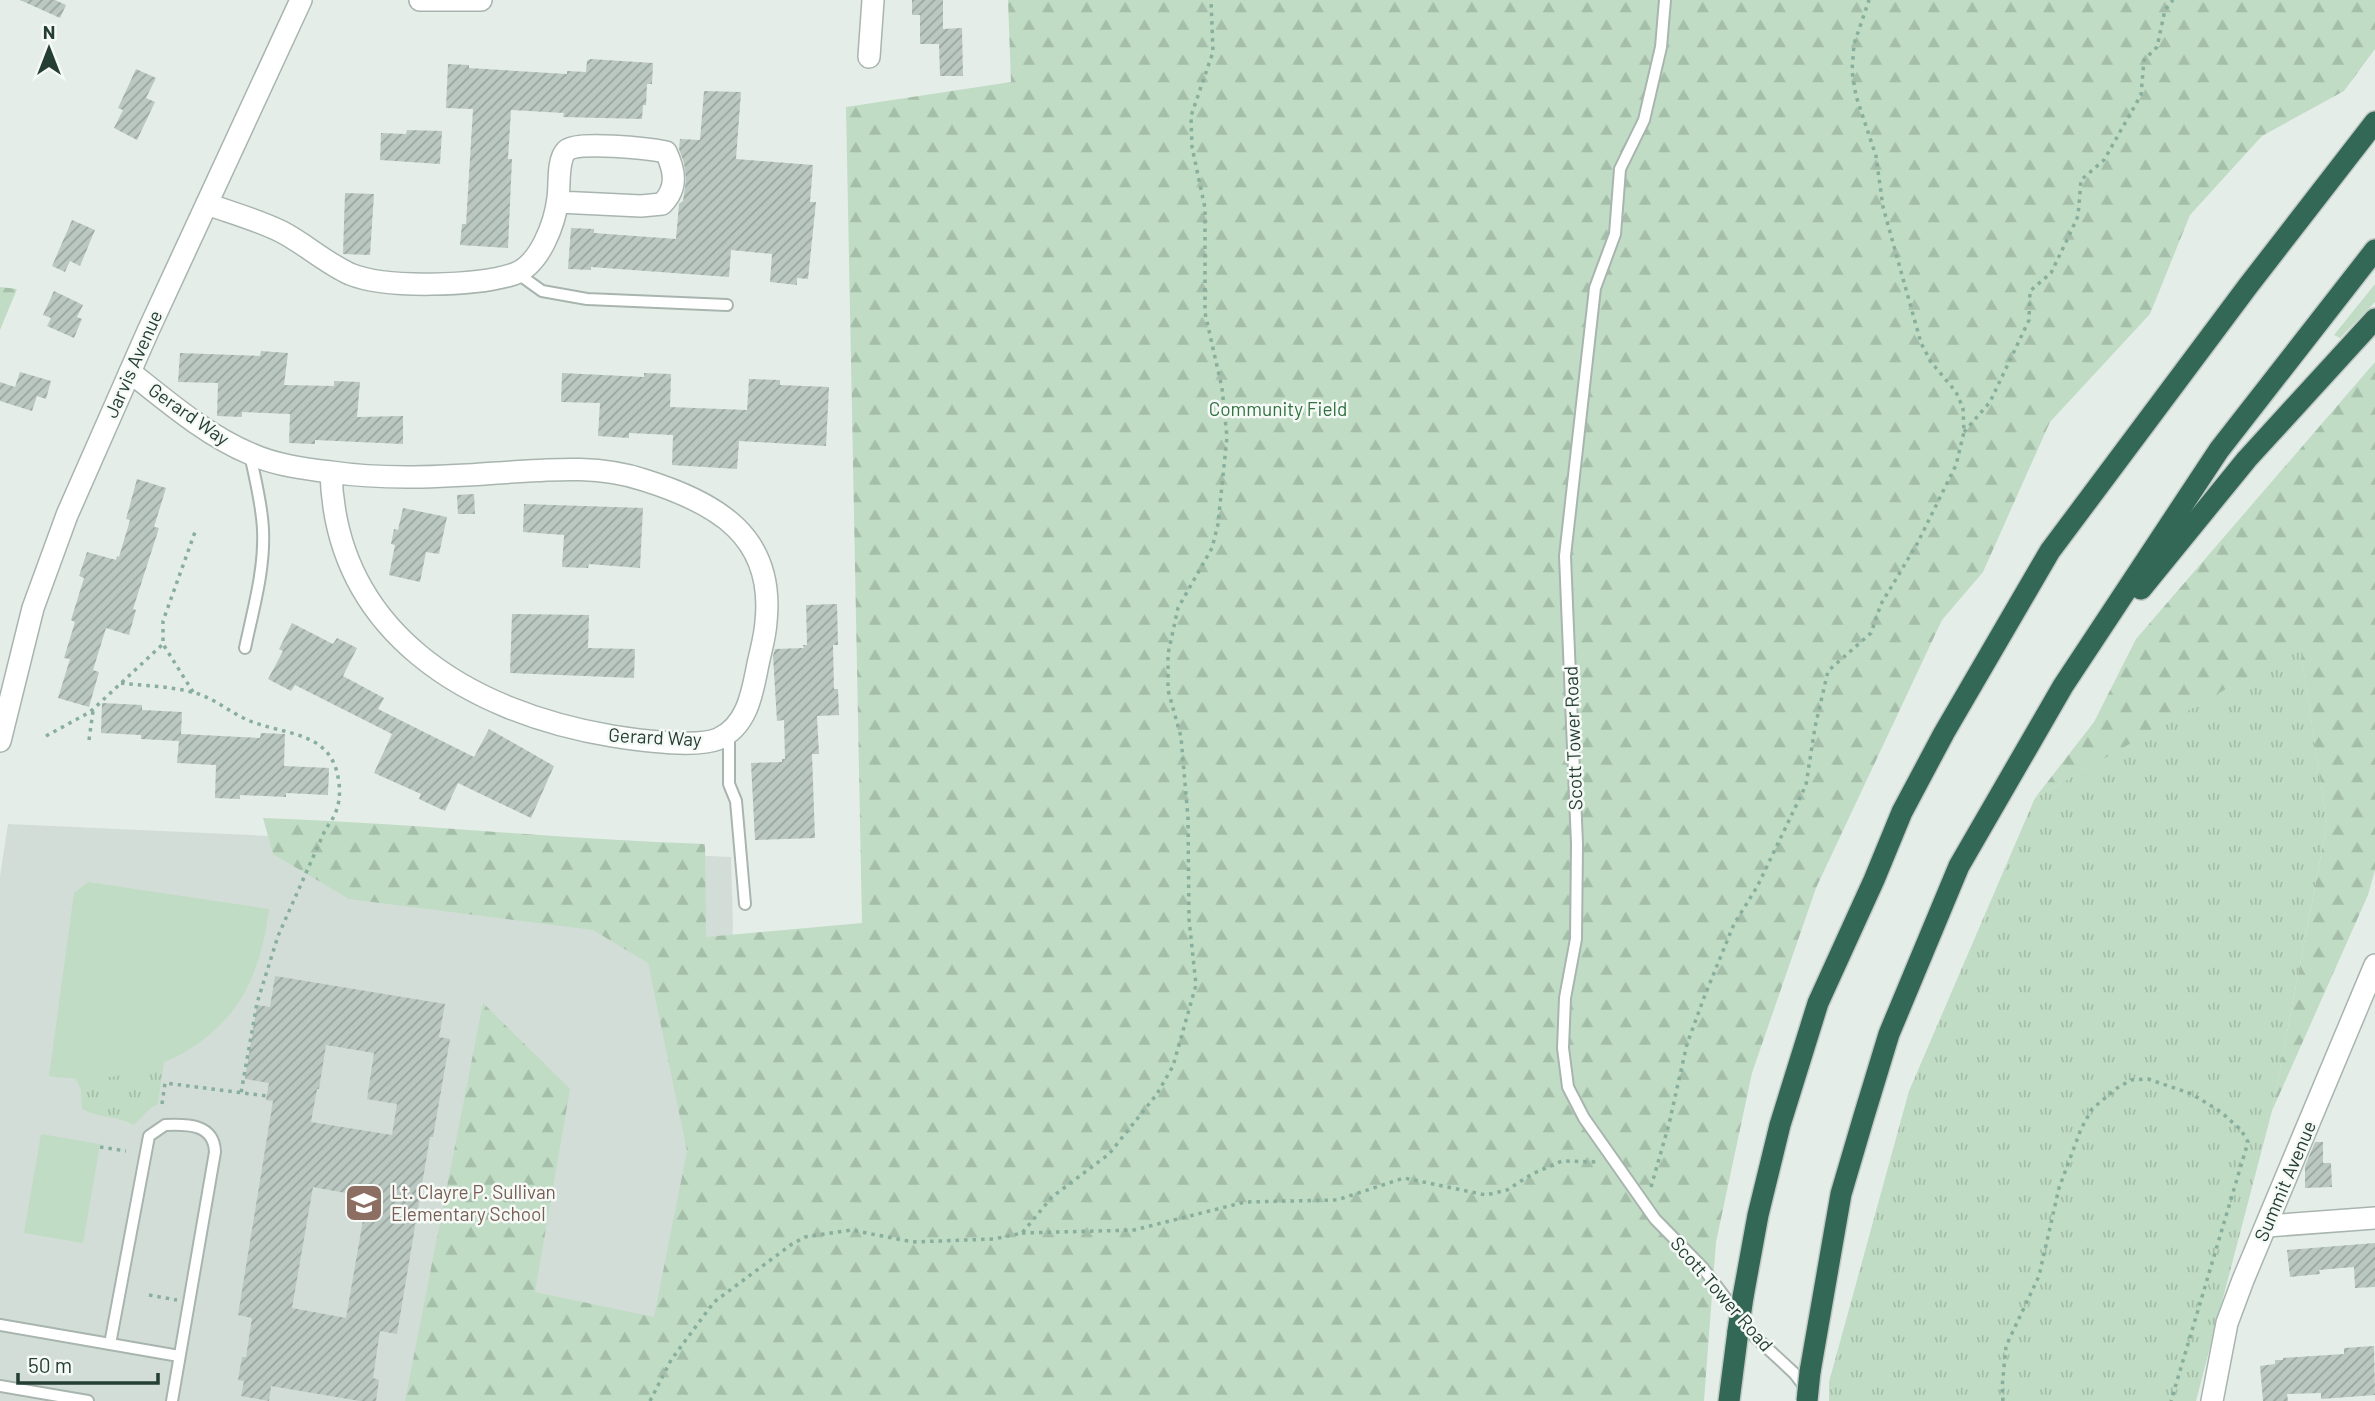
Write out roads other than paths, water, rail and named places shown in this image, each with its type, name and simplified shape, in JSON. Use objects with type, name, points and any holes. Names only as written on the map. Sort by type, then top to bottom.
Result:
[{"type":"highway","points":[[1729,1401],[1742,1297],[1780,1125],[1818,1003],[1902,812],[1944,733],[2050,551],[2248,286],[2375,122]]},
{"type":"highway","points":[[1807,1401],[1841,1194],[1889,1034],[1959,866],[2063,686],[2219,450],[2375,250]]},
{"type":"highway","points":[[2063,686],[2248,459],[2375,319]]},
{"type":"street","name":"Jarvis Avenue","points":[[0,741],[20,653],[41,581],[81,482],[301,0]]},
{"type":"street","points":[[420,0],[481,0]]},
{"type":"street","points":[[869,57],[873,0]]},
{"type":"street","points":[[207,204],[279,231],[340,269],[366,278],[420,284],[447,283],[517,273],[529,264],[550,228],[558,202],[561,162],[565,152],[571,148],[594,146],[651,149],[666,152],[671,163],[674,184],[671,195],[662,204],[641,206],[558,202]]},
{"type":"street","name":"Gerard Way","points":[[130,372],[191,420],[250,454],[291,466],[331,472],[398,476],[608,471],[645,480],[684,494],[723,516],[750,543],[760,559],[764,573],[767,601],[764,634],[750,700],[744,715],[729,732],[704,743],[632,739],[558,724],[500,704],[428,664],[392,631],[364,591],[344,546],[335,509],[331,472]]},
{"type":"street","name":"Summit Avenue","points":[[2212,1401],[2228,1323],[2243,1280],[2375,965]]},
{"type":"street","points":[[2267,1226],[2375,1218]]},
{"type":"lane","name":"Scott Tower Road","points":[[1665,0],[1661,47],[1644,120],[1620,169],[1615,234],[1595,288],[1566,556],[1577,844],[1576,939],[1565,998],[1563,1048],[1568,1087],[1584,1118],[1655,1220],[1703,1268],[1753,1335],[1794,1373],[1815,1401]]},
{"type":"lane","points":[[517,273],[542,291],[587,299],[727,305]]},
{"type":"lane","points":[[246,649],[260,573],[263,531],[250,454]]},
{"type":"lane","points":[[729,732],[729,784],[736,801],[745,904]]},
{"type":"lane","points":[[110,1344],[149,1136],[165,1125],[205,1129],[214,1142],[215,1152],[172,1401]]},
{"type":"lane","points":[[0,1325],[180,1356]]},
{"type":"lane","points":[[0,1386],[88,1401]]},
{"type":"place","name":"Lt. Clayre P. Sullivan Elementary School","points":[[364,1203]]},
{"type":"park label","name":"Community Field","points":[[1278,409]]}]
